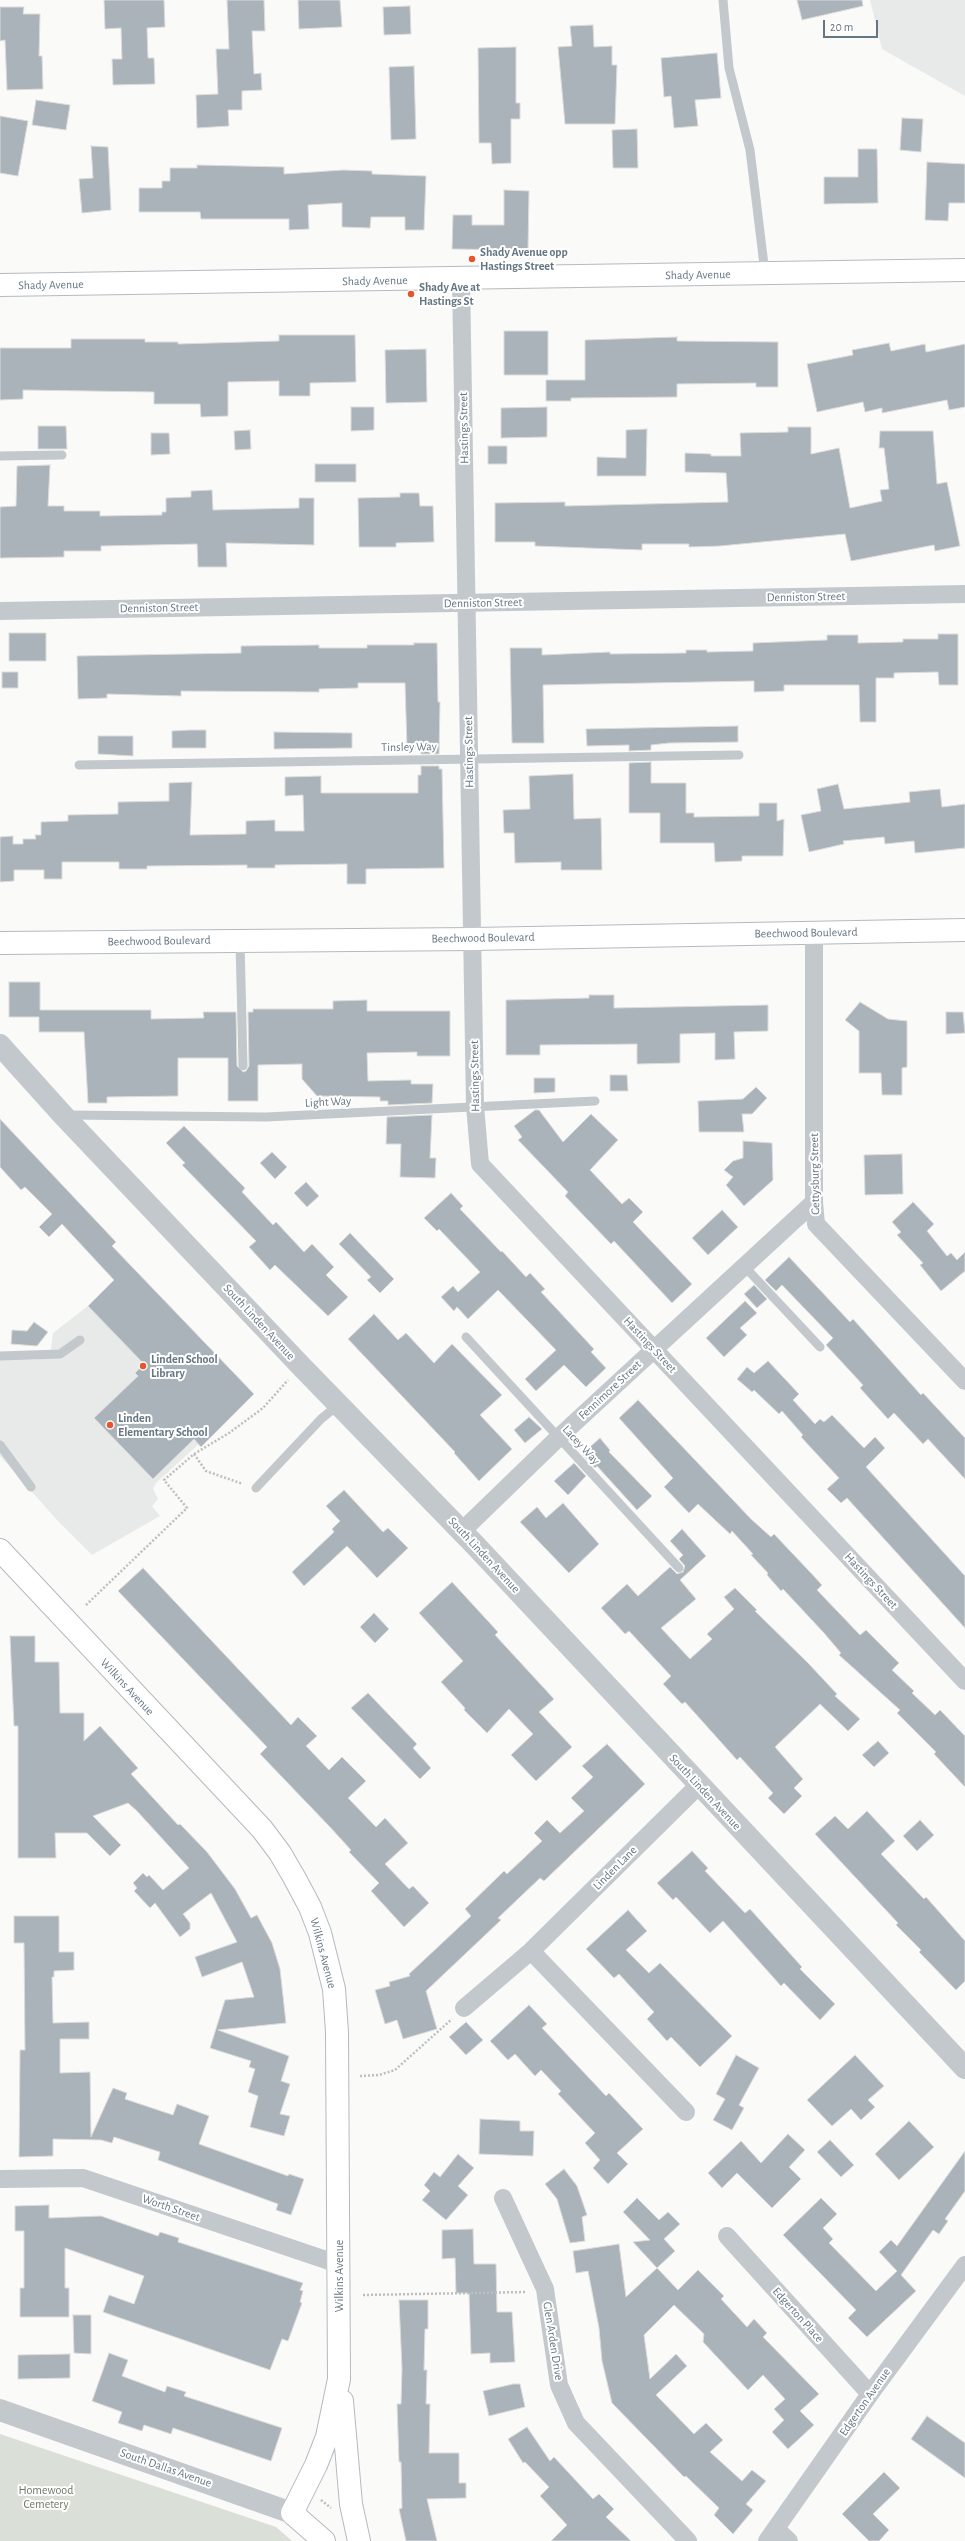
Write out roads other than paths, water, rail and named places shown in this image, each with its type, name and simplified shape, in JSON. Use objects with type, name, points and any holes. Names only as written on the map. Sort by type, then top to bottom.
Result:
[{"type":"main road","name":"Shady Avenue","points":[[0,285],[965,270]]},
{"type":"main road","name":"Beechwood Boulevard","points":[[0,943],[473,939],[965,930]]},
{"type":"main road","name":"Wilkins Avenue","points":[[0,1550],[262,1829],[280,1853],[310,1907],[320,1933],[334,1989],[337,2032],[340,2380],[327,2438],[316,2465],[292,2513]]},
{"type":"main road","points":[[340,2380],[352,2504],[359,2541]]},
{"type":"main road","name":"South Dallas Avenue","points":[[292,2513],[324,2541]]},
{"type":"street","name":"Hastings Street","points":[[461,279],[473,939],[474,1106],[480,1164],[965,1681]]},
{"type":"street","name":"Denniston Street","points":[[0,611],[965,594]]},
{"type":"street","name":"Gettysburg Street","points":[[814,932],[814,1202],[816,1224],[965,1381]]},
{"type":"street","name":"South Linden Avenue","points":[[0,1045],[62,1114],[338,1405],[462,1531],[965,2068]]},
{"type":"street","name":"Fennimore Street","points":[[462,1531],[558,1438],[814,1202]]},
{"type":"street","name":"Linden Lane","points":[[464,2008],[531,1951],[699,1785]]},
{"type":"street","points":[[531,1951],[686,2112]]},
{"type":"street","name":"Worth Street","points":[[0,2179],[83,2178],[338,2264]]},
{"type":"street","name":"Glen Arden Drive","points":[[503,2198],[545,2289],[559,2385],[576,2423],[688,2541]]},
{"type":"street","name":"Edgerton Place","points":[[727,2236],[870,2394]]},
{"type":"street","name":"Edgerton Avenue","points":[[772,2535],[870,2394],[965,2265]]},
{"type":"street","name":"South Dallas Avenue","points":[[0,2410],[292,2513]]},
{"type":"street","points":[[772,2535],[789,2541]]},
{"type":"lane","points":[[723,0],[729,68],[750,150],[765,274]]},
{"type":"lane","points":[[0,456],[62,456]]},
{"type":"lane","name":"Tinsley Way","points":[[79,765],[739,755]]},
{"type":"lane","points":[[240,941],[243,1066]]},
{"type":"lane","name":"Light Way","points":[[62,1114],[266,1117],[595,1101]]},
{"type":"lane","points":[[744,1266],[820,1347]]},
{"type":"lane","name":"Lacey Way","points":[[466,1337],[679,1568]]},
{"type":"lane","points":[[0,1356],[60,1354],[80,1340]]},
{"type":"lane","points":[[256,1488],[321,1419],[338,1405]]},
{"type":"lane","points":[[0,1445],[31,1487]]},
{"type":"place","name":"Shady Avenue opp Hastings Street","points":[[472,259]]},
{"type":"place","name":"Shady Ave at Hastings St","points":[[411,294]]},
{"type":"place","name":"Linden School Library","points":[[143,1366]]},
{"type":"place","name":"Linden Elementary School","points":[[110,1425]]},
{"type":"park label","name":"Homewood Cemetery","points":[[46,2497]]}]
